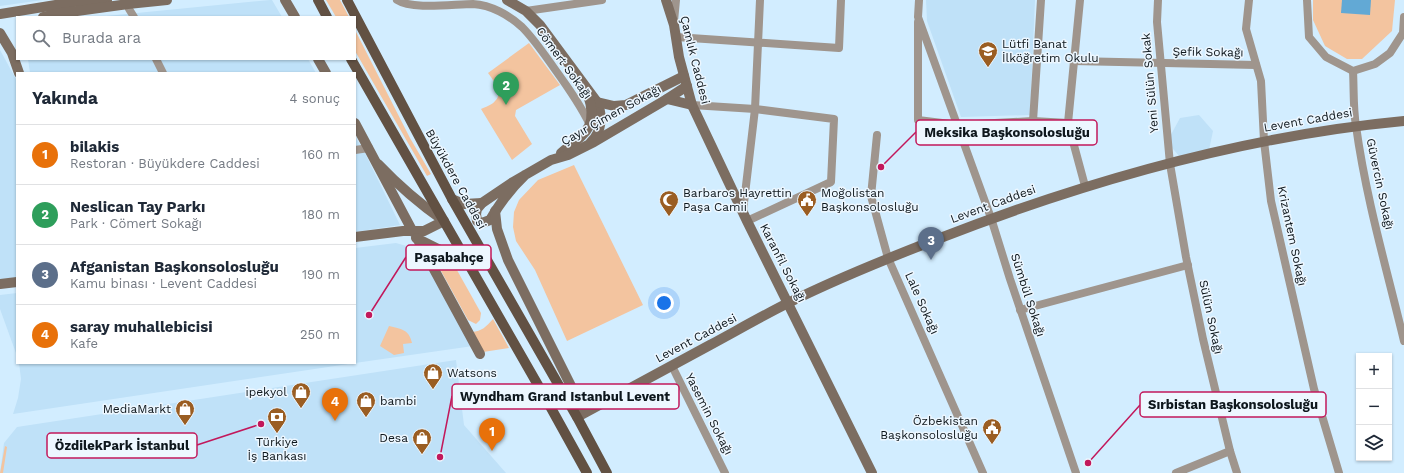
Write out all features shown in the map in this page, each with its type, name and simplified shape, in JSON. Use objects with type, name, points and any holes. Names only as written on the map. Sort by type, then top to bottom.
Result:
[{"type":"main road","points":[[318,0],[326,16]]},
{"type":"main road","name":"Büyükdere Caddesi","points":[[347,0],[355,16]]},
{"type":"main road","name":"Büyükdere Caddesi","points":[[356,17],[452,199],[577,417],[607,473]]},
{"type":"main road","points":[[352,60],[587,473]]},
{"type":"main road","points":[[444,221],[449,211],[452,199]]},
{"type":"street","points":[[0,14],[82,0],[115,0]]},
{"type":"street","points":[[47,16],[167,0]]},
{"type":"street","points":[[285,0],[294,16]]},
{"type":"street","name":"Cömert Sokağı","points":[[397,0],[414,5],[475,4],[492,8],[509,17],[522,27],[542,50],[583,110],[590,125]]},
{"type":"street","points":[[507,0],[526,11],[540,25],[597,102],[599,108],[600,126],[593,140],[585,146]]},
{"type":"street","points":[[526,11],[602,0]]},
{"type":"street","name":"Çamlık Caddesi","points":[[666,0],[674,26],[679,57],[692,105],[743,211]]},
{"type":"street","points":[[674,26],[676,0]]},
{"type":"street","points":[[743,211],[755,109],[760,0]]},
{"type":"street","points":[[676,37],[839,48],[841,0]]},
{"type":"street","name":"Sümbül Sokağı","points":[[919,0],[918,120],[958,125]]},
{"type":"street","points":[[1033,121],[1041,0]]},
{"type":"street","points":[[1080,0],[1068,123],[1085,186]]},
{"type":"street","name":"Yeni Sülün Sokak","points":[[1158,0],[1157,22],[1160,64],[1170,164]]},
{"type":"street","name":"Krizantem Sokağı","points":[[1249,0],[1246,29],[1261,81],[1264,141],[1273,208],[1314,389],[1339,473]]},
{"type":"street","points":[[1307,0],[1309,37],[1326,57],[1353,71],[1375,64],[1390,53],[1403,33],[1404,17]]},
{"type":"street","points":[[130,9],[134,16]]},
{"type":"street","name":"Sümbül Sokağı","points":[[918,17],[991,218],[1020,310],[1076,473]]},
{"type":"street","points":[[0,33],[12,53],[20,72]]},
{"type":"street","points":[[20,60],[20,72]]},
{"type":"street","points":[[156,60],[162,72]]},
{"type":"street","points":[[319,60],[325,72]]},
{"type":"street","name":"Şefik Sokağı","points":[[1074,62],[1256,65]]},
{"type":"street","name":"Güvercin Sokağı","points":[[1353,71],[1356,125],[1372,212],[1380,239],[1404,341]]},
{"type":"street","points":[[597,102],[614,106],[626,105],[685,81]]},
{"type":"street","name":"Çayır Çimen Sokağı","points":[[525,175],[511,189],[490,220],[482,223],[477,221],[477,209],[482,203],[512,182],[551,160],[568,155],[594,142],[667,99],[685,81]]},
{"type":"street","points":[[551,160],[579,140],[590,125],[592,114],[591,104],[585,87]]},
{"type":"street","points":[[667,99],[692,105],[755,109],[834,119],[831,182],[748,221]]},
{"type":"street","name":"Levent Caddesi","points":[[577,417],[789,302],[888,258],[991,218],[1085,186],[1196,156],[1264,141],[1356,125],[1404,120]]},
{"type":"street","points":[[958,125],[1033,121],[1068,123]]},
{"type":"street","points":[[356,125],[480,354]]},
{"type":"street","name":"Lale Sokağı","points":[[877,135],[871,196],[888,258],[983,473]]},
{"type":"street","points":[[356,150],[369,148]]},
{"type":"street","points":[[378,164],[392,179],[417,201],[444,221],[415,235]]},
{"type":"street","name":"Sülün Sokağı","points":[[1170,164],[1203,339],[1230,451],[1237,473]]},
{"type":"street","points":[[452,199],[464,204],[482,203]]},
{"type":"street","points":[[495,211],[497,229],[508,260],[571,386],[575,398],[577,417]]},
{"type":"street","name":"Karanfil Sokağı","points":[[743,211],[872,473]]},
{"type":"street","points":[[356,237],[403,231],[415,235],[442,251],[467,262]]},
{"type":"street","points":[[1020,310],[1188,265]]},
{"type":"street","points":[[0,284],[16,282]]},
{"type":"street","name":"Yasemin Sokağı","points":[[672,366],[725,473]]},
{"type":"street","points":[[1176,473],[1230,451]]},
{"type":"shaded area","points":[[0,0],[43,0],[0,6]]},
{"type":"shaded area","points":[[272,0],[281,16],[106,16]]},
{"type":"shaded area","points":[[326,0],[340,0],[348,16],[335,16]]},
{"type":"shaded area","name":"Lütfi Banat İlköğretim Okulu","points":[[926,0],[1035,0],[1030,115],[961,117],[927,21]]},
{"type":"shaded area","points":[[1313,0],[1395,0],[1392,31],[1362,59],[1347,59],[1325,46],[1313,20]]},
{"type":"shaded area","points":[[356,32],[410,138],[431,174],[427,176],[356,53]]},
{"type":"shaded area","points":[[529,43],[560,85],[516,110],[515,116],[532,144],[512,160],[481,109],[494,102],[498,94],[497,87],[488,73]]},
{"type":"shaded area","points":[[0,50],[16,79],[16,278],[0,281]]},
{"type":"shaded area","points":[[28,60],[309,60],[315,72],[30,72]]},
{"type":"shaded area","points":[[1199,115],[1213,131],[1209,150],[1180,157],[1167,142],[1180,118]]},
{"type":"shaded area","points":[[356,138],[362,147],[400,225],[356,232]]},
{"type":"shaded area","points":[[574,165],[643,305],[567,341],[535,270],[516,241],[513,227],[514,212],[519,200],[538,180]]},
{"type":"shaded area","points":[[396,243],[410,247],[420,253],[473,346],[356,363],[356,248]]},
{"type":"shaded area","points":[[440,255],[453,263],[481,313],[480,320],[476,324],[468,320],[435,260]]},
{"type":"shaded area","points":[[16,293],[16,353],[0,309],[0,295]]},
{"type":"shaded area","points":[[493,319],[509,348],[483,352],[472,332],[479,331],[484,328]]},
{"type":"shaded area","points":[[389,326],[404,330],[411,338],[412,343],[403,344],[404,353],[394,355],[380,346]]},
{"type":"shaded area","points":[[456,360],[464,425],[506,473],[0,473],[4,443],[17,427]]},
{"type":"shaded area","points":[[19,364],[348,364],[13,414],[18,398],[21,379]]},
{"type":"shaded area","points":[[5,446],[7,447],[3,473],[0,473]]},
{"type":"water","points":[[1342,0],[1371,0],[1370,15],[1341,13]]},
{"type":"place","name":"Lütfi Banat İlköğretim Okulu","points":[[988,68]]},
{"type":"place","name":"Neslican Tay Parkı","points":[[506,105]]},
{"type":"place","name":"Meksika Başkonsolosluğu","points":[[881,167]]},
{"type":"place","name":"Barbaros Hayrettin Paşa Camii","points":[[669,217]]},
{"type":"place","name":"Moğolistan Başkonsolosluğu","points":[[807,217]]},
{"type":"place","name":"Afganistan Başkonsolosluğu","points":[[931,260]]},
{"type":"place","name":"Paşabahçe","points":[[369,315]]},
{"type":"place","name":"Watsons","points":[[433,390]]},
{"type":"place","name":"ipekyol","points":[[301,409]]},
{"type":"place","name":"bambi","points":[[366,418]]},
{"type":"place","name":"saray muhallebicisi","points":[[335,421]]},
{"type":"place","name":"ÖzdilekPark İstanbul","points":[[261,424]]},
{"type":"place","name":"MediaMarkt","points":[[185,426]]},
{"type":"place","name":"Türkiye İş Bankası","points":[[277,434]]},
{"type":"place","name":"Özbekistan Başkonsolosluğu","points":[[992,445]]},
{"type":"place","name":"bilakis","points":[[492,451]]},
{"type":"place","name":"Desa","points":[[422,455]]},
{"type":"place","name":"Wyndham Grand Istanbul Levent","points":[[440,457]]},
{"type":"place","name":"Sırbistan Başkonsolosluğu","points":[[1088,463]]}]
